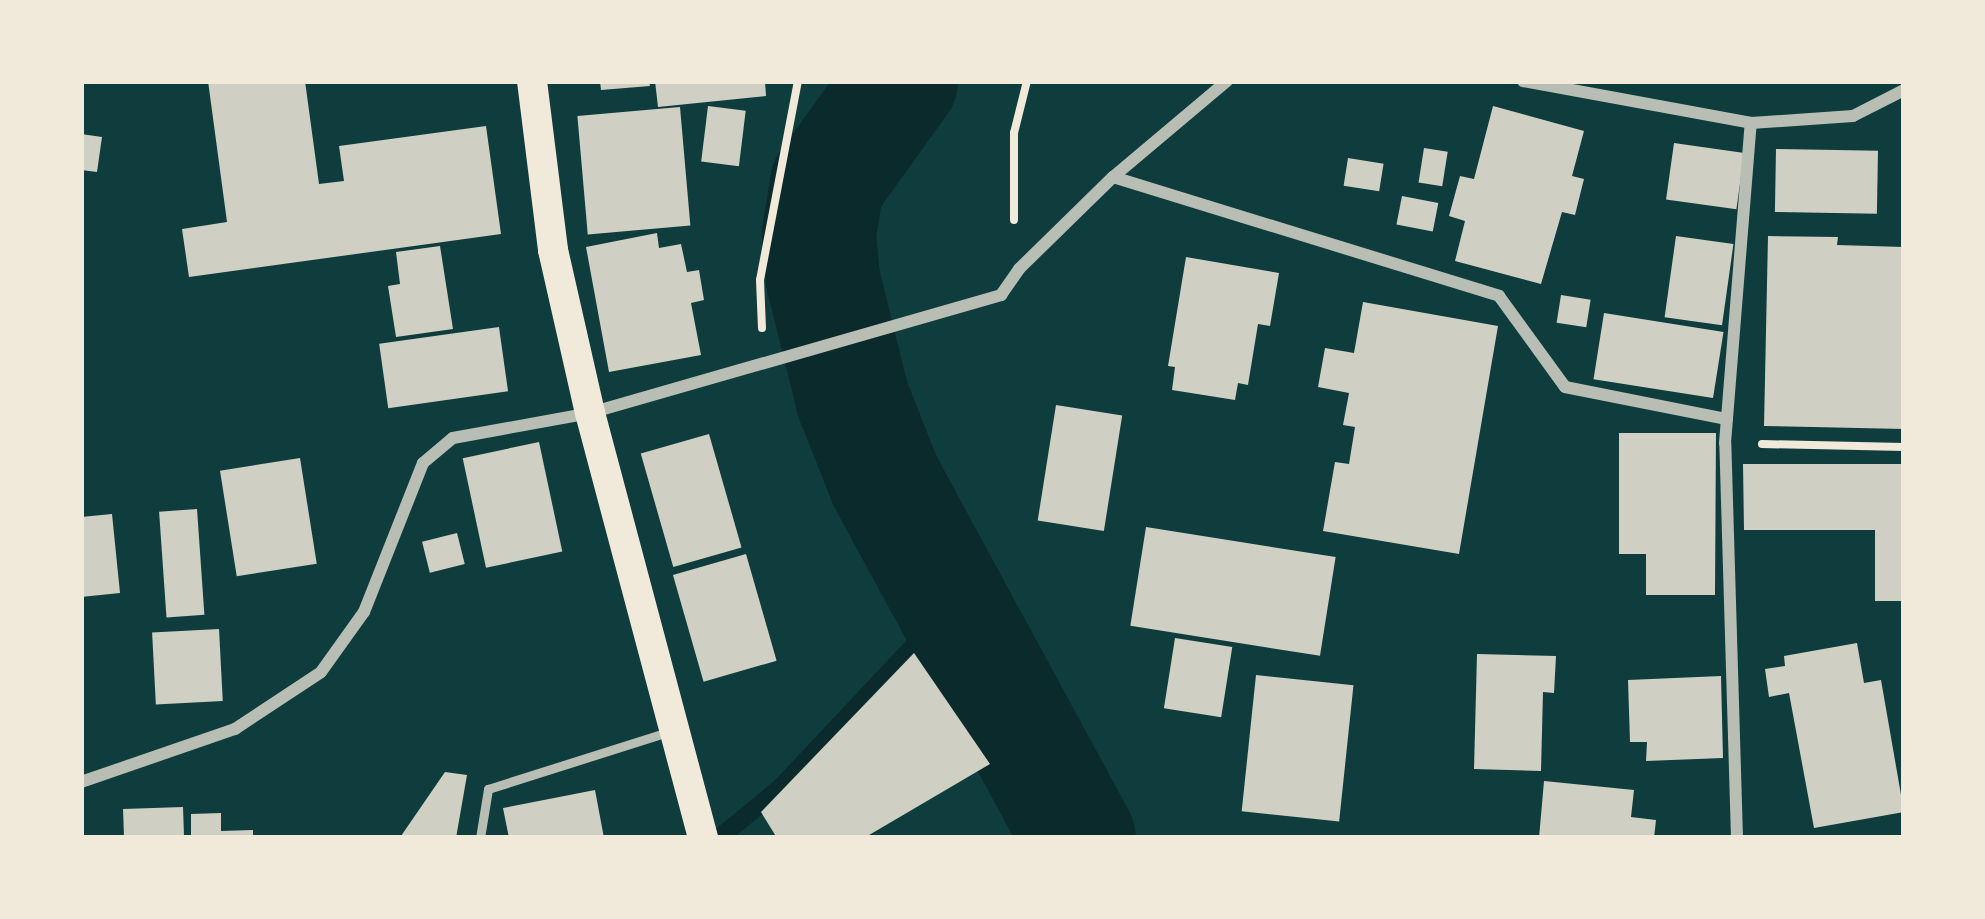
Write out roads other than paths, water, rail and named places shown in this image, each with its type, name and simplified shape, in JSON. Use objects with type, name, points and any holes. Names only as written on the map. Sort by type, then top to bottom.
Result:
[{"type":"main road","points":[[532,81],[553,250],[590,413],[703,838]]},
{"type":"street","points":[[81,782],[235,729],[321,672],[364,612],[423,463],[453,438],[590,413],[1001,295],[1019,269],[1113,177],[1227,81]]},
{"type":"street","points":[[1523,81],[1751,123],[1852,116],[1904,90]]},
{"type":"street","points":[[1737,838],[1725,443],[1751,123]]},
{"type":"street","points":[[1113,177],[1499,296],[1564,387],[1727,419]]},
{"type":"lane","points":[[480,838],[488,790],[676,729]]},
{"type":"waterway","points":[[901,81],[827,184],[819,234],[823,279],[853,400],[885,481],[1079,838]]},
{"type":"waterway","points":[[719,838],[781,787],[954,603]]}]
